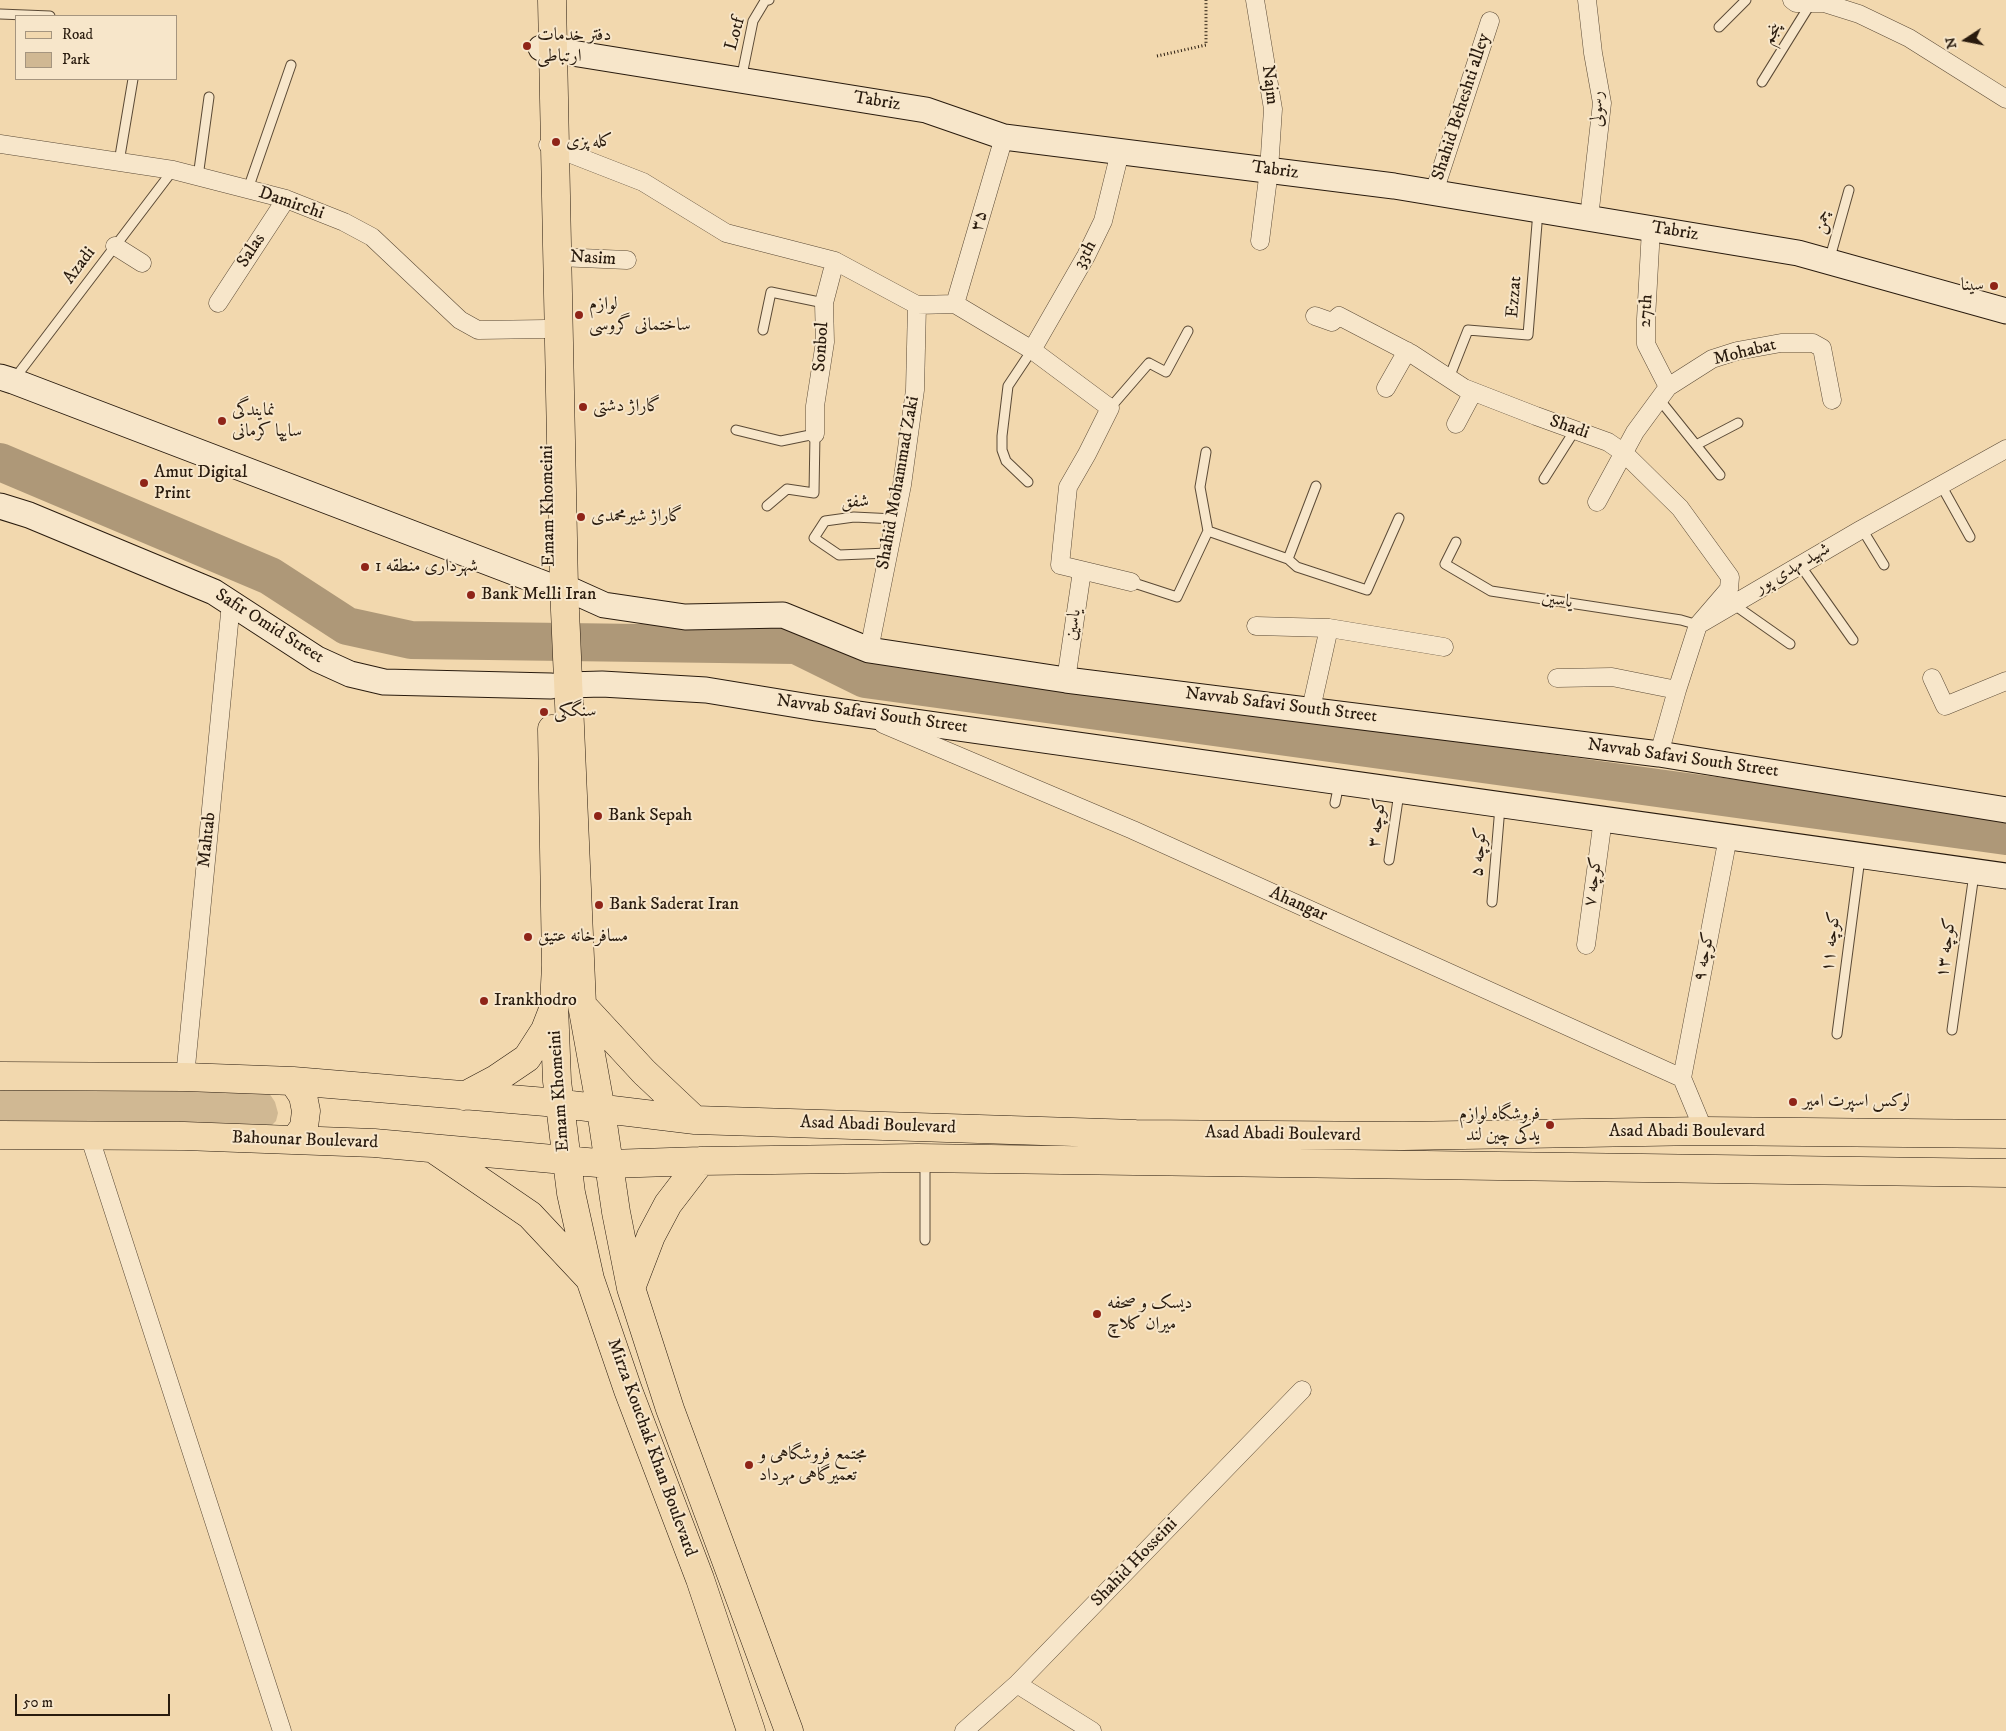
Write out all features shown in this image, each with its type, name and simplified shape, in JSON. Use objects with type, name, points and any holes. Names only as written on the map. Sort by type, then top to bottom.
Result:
[{"type":"main road","name":"Emam Khomeini","points":[[540,0],[547,49],[560,678],[582,1005],[609,1164]]},
{"type":"main road","name":"Emam Khomeini","points":[[547,49],[552,0]]},
{"type":"main road","name":"Tabriz","points":[[547,49],[926,110],[1004,137],[1434,192],[1798,253],[2006,312]]},
{"type":"main road","name":"Emam Khomeini","points":[[549,145],[558,257],[553,328]]},
{"type":"main road","name":"Navvab Safavi South Street","points":[[6,379],[557,594],[604,605],[685,617],[783,616],[869,650],[1066,680],[1659,754],[2006,810]]},
{"type":"main road","name":"Safir Omid Street","points":[[0,506],[29,515],[214,592],[317,660],[350,674],[384,682],[560,678]]},
{"type":"main road","name":"Emam Khomeini","points":[[560,678],[554,1005],[557,1081],[566,1162]]},
{"type":"main road","name":"Navvab Safavi South Street","points":[[560,678],[602,684],[706,690],[1337,792],[1399,790],[2006,876]]},
{"type":"main road","points":[[464,1096],[496,1079],[527,1058],[546,1030],[554,1005]]},
{"type":"main road","points":[[582,1005],[644,1072],[695,1120]]},
{"type":"main road","points":[[0,1076],[185,1077],[293,1081],[560,1105]]},
{"type":"main road","points":[[293,1081],[303,1096],[306,1111],[304,1127],[295,1140]]},
{"type":"main road","name":"Asad Abadi Boulevard","points":[[560,1105],[695,1120],[1156,1134],[1404,1136],[1704,1131],[2006,1134]]},
{"type":"main road","points":[[1842,1170],[1844,1133]]},
{"type":"main road","name":"Bahounar Boulevard","points":[[0,1135],[184,1136],[374,1143],[566,1162],[609,1164]]},
{"type":"main road","points":[[434,1149],[530,1214],[590,1279]]},
{"type":"main road","name":"Asad Abadi Boulevard","points":[[609,1164],[925,1158],[2006,1173]]},
{"type":"main road","points":[[631,1288],[651,1236],[668,1204],[701,1161]]},
{"type":"main road","name":"Mirza Kouchak Khan Boulevard","points":[[566,1162],[590,1279],[641,1424],[700,1579],[751,1731]]},
{"type":"main road","name":"Mirza Kouchak Khan Boulevard","points":[[609,1164],[631,1288],[670,1409],[789,1731]]},
{"type":"main road","points":[[641,1424],[643,1416],[652,1407],[660,1406],[670,1409]]},
{"type":"street","name":"Najm","points":[[1255,0],[1273,109],[1269,170],[1260,241]]},
{"type":"street","name":"رسولی","points":[[1587,0],[1593,53],[1602,103],[1589,218]]},
{"type":"street","points":[[1792,0],[1796,3],[1824,3],[1860,14],[1909,38],[2006,99]]},
{"type":"street","name":"Shahid Beheshti alley","points":[[1434,192],[1490,21]]},
{"type":"street","name":"۳۵","points":[[955,304],[1004,137]]},
{"type":"street","name":"Damirchi","points":[[0,144],[173,170],[286,199],[344,222],[372,237],[460,320],[478,330],[553,328]]},
{"type":"street","points":[[549,145],[643,182],[726,233],[835,261],[917,305],[955,304],[1032,350],[1110,408],[1068,487],[1060,566],[1130,582]]},
{"type":"street","name":"33th","points":[[1032,350],[1086,256],[1103,221],[1120,152]]},
{"type":"street","name":"Salas","points":[[218,303],[286,199]]},
{"type":"street","name":"27th","points":[[1652,229],[1646,344],[1654,358],[1663,393]]},
{"type":"street","points":[[115,246],[142,263]]},
{"type":"street","name":"Nasim","points":[[558,257],[627,260]]},
{"type":"street","name":"Sonbol","points":[[814,434],[815,406],[825,342],[824,303],[835,261]]},
{"type":"street","name":"Shahid Mohammad Zaki","points":[[869,650],[902,485],[915,390],[917,305]]},
{"type":"street","name":"Shadi","points":[[1315,316],[1332,322],[1339,316],[1407,352],[1473,392],[1608,442],[1624,453],[1680,508],[1730,577],[1729,589],[1698,625]]},
{"type":"street","name":"Mohabat","points":[[1597,502],[1635,432],[1663,393],[1712,359],[1781,343],[1813,343],[1822,348],[1832,400]]},
{"type":"street","points":[[1386,388],[1407,352]]},
{"type":"street","points":[[1456,424],[1473,392]]},
{"type":"street","name":"شهید مهدی پور","points":[[1698,625],[1862,529],[2006,449]]},
{"type":"street","name":"یاسین","points":[[1066,680],[1082,571]]},
{"type":"street","name":"Mahtab","points":[[185,1077],[231,603]]},
{"type":"street","points":[[1659,754],[1676,690],[1698,625]]},
{"type":"street","points":[[1256,626],[1329,628],[1444,647]]},
{"type":"street","points":[[1310,709],[1329,628]]},
{"type":"street","points":[[1557,678],[1612,677],[1676,690]]},
{"type":"street","points":[[1932,678],[1945,706],[2006,680]]},
{"type":"street","name":"Ahangar","points":[[859,714],[1133,830],[1682,1078]]},
{"type":"street","name":"کوچه ۷","points":[[1586,945],[1603,819]]},
{"type":"street","name":"کوچه ۹","points":[[1682,1078],[1728,837]]},
{"type":"street","points":[[1682,1078],[1704,1131]]},
{"type":"street","points":[[88,1135],[282,1731]]},
{"type":"street","name":"Shahid Hosseini","points":[[964,1731],[1017,1684],[1302,1390]]},
{"type":"street","points":[[1017,1684],[1092,1731]]},
{"type":"lane","name":"Lotf","points":[[741,80],[753,21],[765,2],[769,0]]},
{"type":"lane","points":[[1719,27],[1746,0]]},
{"type":"lane","name":"پنجم","points":[[1762,82],[1811,3]]},
{"type":"lane","points":[[0,14],[25,15]]},
{"type":"lane","points":[[248,189],[291,66]]},
{"type":"lane","points":[[119,162],[133,80]]},
{"type":"lane","points":[[198,176],[209,97]]},
{"type":"lane","name":"Azadi","points":[[6,379],[115,246],[173,170]]},
{"type":"lane","name":"چمن","points":[[1829,262],[1849,190]]},
{"type":"lane","name":"Ezzat","points":[[1449,378],[1468,330],[1528,335],[1538,210]]},
{"type":"lane","points":[[763,330],[771,292],[824,303]]},
{"type":"lane","points":[[1110,408],[1149,363],[1166,372],[1188,331]]},
{"type":"lane","points":[[1028,482],[1006,461],[1002,450],[1002,436],[1008,386],[1032,350]]},
{"type":"lane","points":[[1663,393],[1696,446],[1720,475]]},
{"type":"lane","points":[[1696,446],[1738,423]]},
{"type":"lane","points":[[736,430],[782,441],[814,434],[814,492],[787,489],[767,506]]},
{"type":"lane","points":[[1544,479],[1575,430]]},
{"type":"lane","points":[[1130,582],[1177,597],[1208,531],[1200,487],[1206,452]]},
{"type":"lane","points":[[1941,485],[1970,537]]},
{"type":"lane","points":[[1288,559],[1316,486]]},
{"type":"lane","name":"شفق","points":[[888,553],[839,555],[814,538],[825,521],[854,517],[895,519]]},
{"type":"lane","points":[[1208,531],[1288,559],[1297,567],[1367,590],[1399,518]]},
{"type":"lane","points":[[1862,529],[1884,565]]},
{"type":"lane","name":"یاسین","points":[[1456,542],[1445,564],[1491,591],[1681,620],[1698,625]]},
{"type":"lane","points":[[1800,565],[1853,640]]},
{"type":"lane","points":[[1733,604],[1790,644]]},
{"type":"lane","name":"کوچه ۳","points":[[1389,860],[1399,790]]},
{"type":"lane","name":"کوچه ۵","points":[[1492,902],[1500,804]]},
{"type":"lane","name":"کوچه ۱۱","points":[[1837,1034],[1860,855]]},
{"type":"lane","name":"کوچه ۱۳","points":[[1952,1030],[1974,871]]},
{"type":"lane","points":[[925,1158],[925,1240]]},
{"type":"path","points":[[1157,56],[1206,45],[1206,0]]},
{"type":"green space","points":[[0,1076],[269,1093],[275,1102],[278,1113],[276,1121],[267,1130],[0,1135]]},
{"type":"waterway","points":[[0,462],[270,576],[347,626],[411,640],[796,645],[865,679],[2006,836]]},
{"type":"place","name":"دفتر خدمات ارتباطی","points":[[527,46]]},
{"type":"place","name":"کله پزی","points":[[556,142]]},
{"type":"place","name":"سینا","points":[[1994,286]]},
{"type":"place","name":"لوازم ساختمانی گروسی","points":[[579,315]]},
{"type":"place","name":"گاراژ دشتی","points":[[583,407]]},
{"type":"place","name":"نمایندگی سایپا کرمانی","points":[[222,421]]},
{"type":"place","name":"Amut Digital Print","points":[[144,483]]},
{"type":"place","name":"گاراژ شیرمحمدی","points":[[581,517]]},
{"type":"place","name":"شهرداری منطقه 1","points":[[365,567]]},
{"type":"place","name":"Bank Melli Iran","points":[[471,595]]},
{"type":"place","name":"سنگکی","points":[[544,712]]},
{"type":"place","name":"Bank Sepah","points":[[598,816]]},
{"type":"place","name":"Bank Saderat Iran","points":[[599,905]]},
{"type":"place","name":"مسافرخانه عتیق","points":[[528,937]]},
{"type":"place","name":"Irankhodro","points":[[484,1001]]},
{"type":"place","name":"لوکس اسپرت امیر","points":[[1793,1102]]},
{"type":"place","name":"فروشگاه لوازم یدکی چین لند","points":[[1550,1125]]},
{"type":"place","name":"دیسک و صحفه میران کلاچ","points":[[1097,1314]]},
{"type":"place","name":"مجتمع فروشگاهی و تعمیرگاهی مهرداد","points":[[749,1465]]}]
